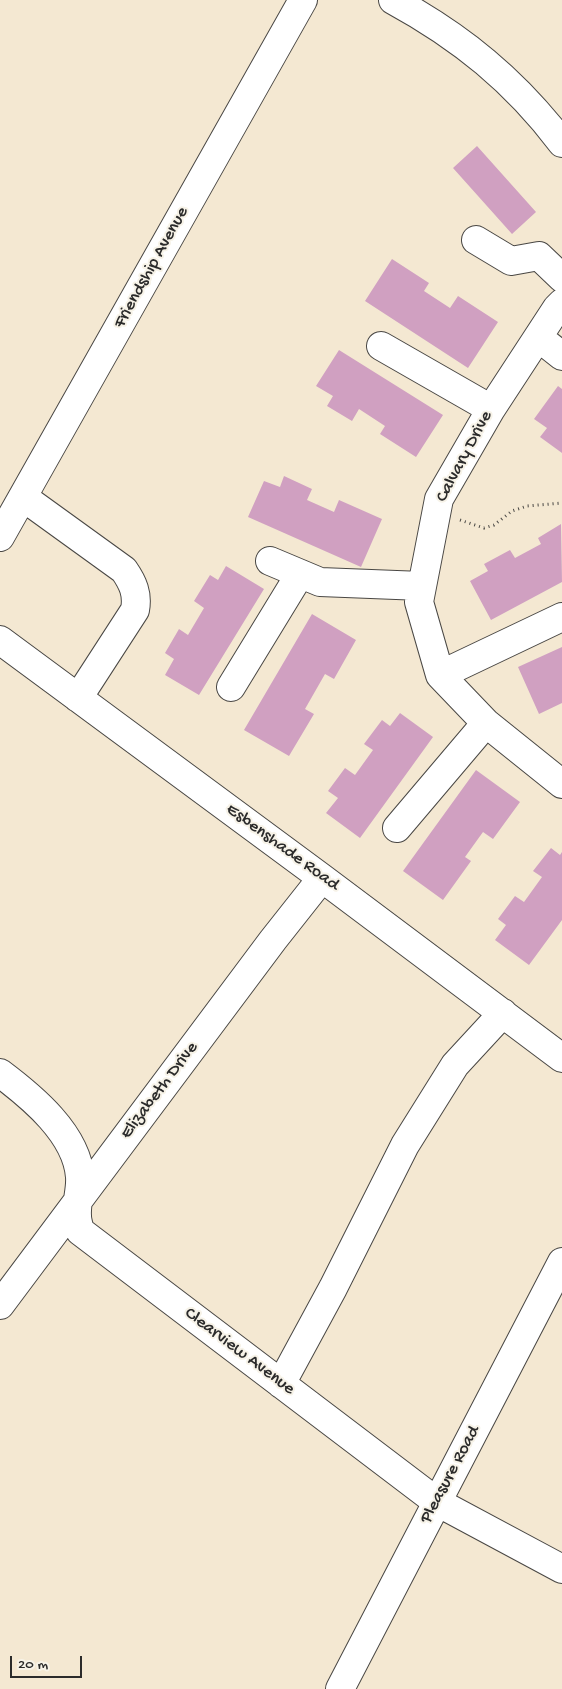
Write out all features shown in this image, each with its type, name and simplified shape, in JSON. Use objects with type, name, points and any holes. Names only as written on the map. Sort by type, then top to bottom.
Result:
[{"type":"street","name":"Friendship Avenue","points":[[0,537],[303,0]]},
{"type":"street","points":[[393,0],[422,16],[468,46],[515,89],[562,143]]},
{"type":"street","points":[[476,240],[511,261],[539,256],[562,278]]},
{"type":"street","name":"Calvary Drive","points":[[562,303],[490,409],[439,499],[419,602],[440,675],[486,723],[562,784]]},
{"type":"street","points":[[538,337],[562,356]]},
{"type":"street","points":[[381,346],[490,409]]},
{"type":"street","points":[[23,496],[124,570],[135,591],[137,600],[135,610],[78,698]]},
{"type":"street","points":[[270,561],[320,582],[422,586]]},
{"type":"street","points":[[231,687],[300,574]]},
{"type":"street","points":[[440,675],[562,616]]},
{"type":"street","name":"Esbenshade Road","points":[[0,640],[562,1058]]},
{"type":"street","points":[[396,828],[486,723]]},
{"type":"street","name":"Elizabeth Drive","points":[[0,1305],[322,878]]},
{"type":"street","points":[[281,1384],[333,1288],[405,1145],[455,1066],[502,1013]]},
{"type":"street","name":"Clearview Avenue","points":[[0,1073],[27,1093],[65,1136],[74,1153],[80,1176],[77,1215],[80,1231],[437,1502],[562,1569]]},
{"type":"street","name":"Pleasure Road","points":[[340,1689],[562,1262]]},
{"type":"path","points":[[437,511],[484,528],[494,525],[512,511],[528,506],[562,503]]},
{"type":"building","points":[[477,146],[536,212],[512,234],[453,168]]},
{"type":"building","points":[[392,259],[429,283],[424,291],[450,308],[458,296],[498,322],[468,368],[365,301]]},
{"type":"building","points":[[339,350],[443,415],[416,457],[380,434],[385,426],[359,409],[352,421],[327,406],[333,396],[316,386]]},
{"type":"building","points":[[558,386],[562,389],[562,453],[540,437],[547,428],[534,419]]},
{"type":"building","points":[[284,476],[312,489],[307,500],[334,512],[339,500],[382,519],[361,567],[248,517],[264,481],[280,487]]},
{"type":"building","points":[[561,524],[562,582],[491,620],[470,581],[488,571],[484,564],[510,550],[515,558],[541,544],[538,538]]},
{"type":"building","points":[[226,566],[264,589],[199,695],[165,675],[174,659],[165,653],[179,629],[188,635],[204,608],[194,601],[210,575],[218,580]]},
{"type":"building","points":[[312,614],[356,640],[334,679],[325,674],[305,709],[314,714],[289,756],[244,730]]},
{"type":"building","points":[[562,647],[562,703],[539,714],[518,667]]},
{"type":"building","points":[[400,713],[433,737],[360,838],[326,813],[338,798],[328,791],[345,768],[355,775],[373,750],[364,744],[382,720],[390,726]]},
{"type":"building","points":[[476,770],[520,802],[493,839],[483,832],[465,857],[471,861],[443,900],[403,871]]},
{"type":"building","points":[[551,848],[560,855],[562,852],[562,920],[529,965],[495,940],[506,925],[498,919],[515,896],[524,902],[542,877],[533,871]]}]
